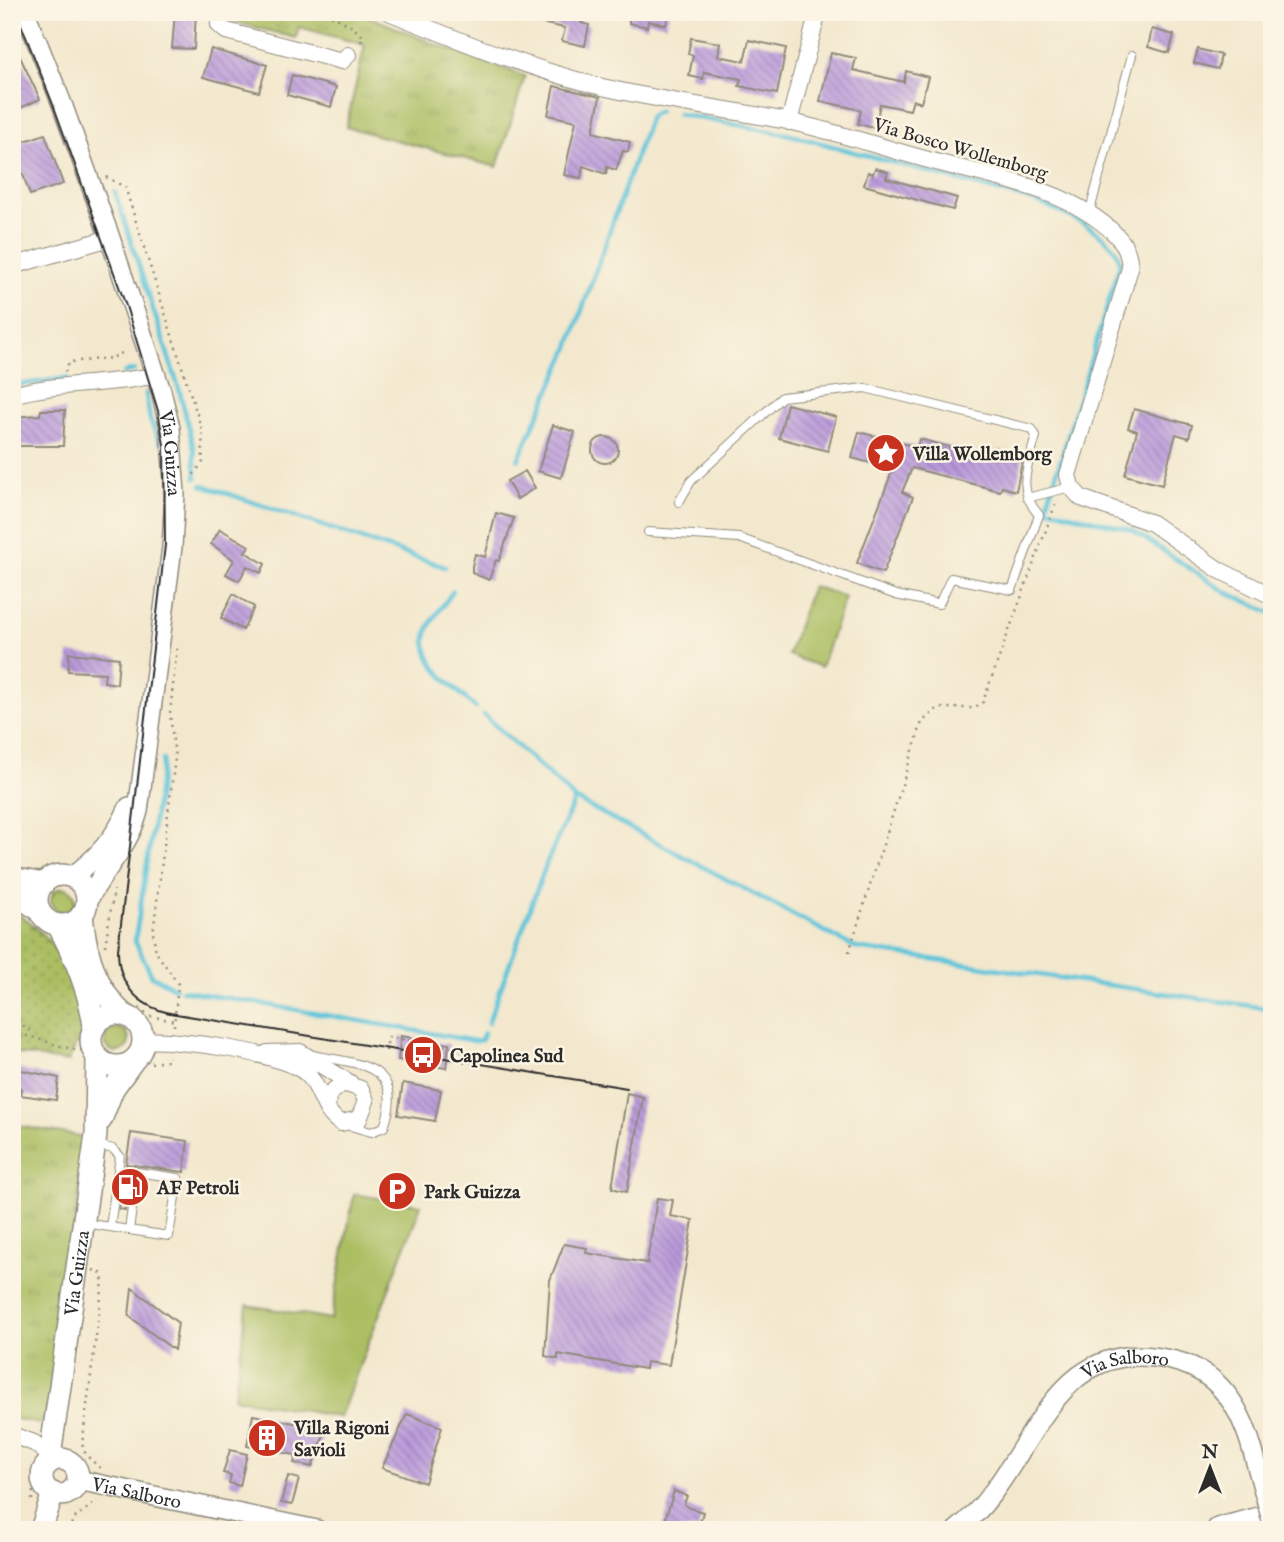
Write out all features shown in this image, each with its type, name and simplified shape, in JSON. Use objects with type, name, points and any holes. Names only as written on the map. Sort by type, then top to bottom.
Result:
[{"type":"highway","points":[[1219,1530],[1272,1518]]},
{"type":"main road","name":"Via Guizza","points":[[43,884],[56,876],[71,877]]},
{"type":"main road","points":[[71,877],[83,887],[84,937],[103,990],[127,1009],[138,1024],[143,1041]]},
{"type":"main road","points":[[12,878],[43,884],[37,896],[39,909]]},
{"type":"main road","name":"Via Guizza","points":[[12,892],[39,909],[50,922],[58,925],[69,947],[92,1012],[94,1027],[90,1054],[95,1140],[57,1408],[64,1453],[43,1479],[53,1493],[41,1530]]},
{"type":"main road","points":[[58,925],[72,923],[85,908]]},
{"type":"main road","points":[[94,1027],[107,1016],[127,1009]]},
{"type":"main road","name":"Via Guizza","points":[[95,1140],[113,1089],[133,1061],[143,1041]]},
{"type":"main road","points":[[90,1054],[118,1067],[133,1061]]},
{"type":"main road","points":[[53,1493],[69,1492],[56,1465]]},
{"type":"street","name":"Via Guizza","points":[[15,12],[106,238]]},
{"type":"street","name":"Via Guizza","points":[[25,12],[62,104],[173,447],[174,516],[146,761],[135,823],[124,847],[96,883],[85,908]]},
{"type":"street","points":[[219,12],[219,25],[226,31],[342,61],[355,50]]},
{"type":"street","points":[[789,122],[818,12]]},
{"type":"street","name":"Via Bosco Wollemborg","points":[[393,13],[472,47],[597,85],[789,122],[1009,181],[1059,198],[1115,233],[1126,246],[1130,268],[1065,489]]},
{"type":"street","points":[[12,266],[106,238]]},
{"type":"street","name":"Via Guizza","points":[[71,877],[85,867],[119,828],[130,806],[137,773],[166,513],[164,445],[152,376]]},
{"type":"street","points":[[12,395],[152,376]]},
{"type":"street","points":[[1065,489],[1081,498],[1152,523],[1219,570],[1272,596]]},
{"type":"street","points":[[143,1041],[171,1041],[258,1054],[302,1069],[313,1081],[327,1108],[341,1123],[359,1119],[366,1108],[361,1089],[300,1052],[258,1054]]},
{"type":"street","points":[[327,1108],[331,1090],[350,1083]]},
{"type":"street","name":"Via Salboro","points":[[957,1530],[993,1495],[1056,1396],[1083,1372],[1104,1362],[1130,1356],[1157,1356],[1182,1363],[1203,1373],[1225,1389],[1239,1410],[1272,1518]]},
{"type":"street","points":[[12,1435],[34,1443],[56,1465]]},
{"type":"street","name":"Via Salboro","points":[[56,1465],[317,1530]]},
{"type":"lane","points":[[1088,214],[1132,55]]},
{"type":"lane","points":[[648,533],[739,538],[896,595],[939,604],[951,578],[1012,590],[1039,515],[1027,498],[1024,483],[1036,436],[1032,429],[865,387],[782,397],[774,401],[691,481],[680,502]]},
{"type":"lane","points":[[1027,498],[1065,489]]},
{"type":"lane","points":[[300,1052],[366,1065],[385,1079],[390,1100],[382,1129],[366,1132],[341,1123]]},
{"type":"lane","points":[[95,1140],[113,1149],[120,1156],[110,1227]]},
{"type":"lane","points":[[84,1223],[169,1236],[178,1178],[118,1169]]},
{"type":"lane","points":[[129,1230],[138,1172]]},
{"type":"path","points":[[324,12],[358,30],[362,35],[355,50]]},
{"type":"path","points":[[103,175],[125,187],[192,394],[202,430],[203,462],[197,474],[191,477]]},
{"type":"path","points":[[65,371],[69,362],[112,358],[124,352]]},
{"type":"path","points":[[849,952],[922,722],[938,708],[971,708],[982,704],[1056,505]]},
{"type":"path","points":[[177,643],[170,713],[175,758],[153,933],[156,952],[178,984],[178,1002]]},
{"type":"path","points":[[105,950],[115,885]]},
{"type":"path","points":[[127,1009],[174,1021]]},
{"type":"path","points":[[12,1017],[36,1036],[69,1050],[90,1054]]},
{"type":"path","points":[[12,1034],[36,1036]]},
{"type":"path","points":[[386,1051],[388,1037],[462,1049],[460,1064]]},
{"type":"path","points":[[88,1268],[101,1273],[103,1282],[82,1444],[86,1455],[104,1475]]},
{"type":"path","points":[[31,1508],[56,1465]]},
{"type":"path","points":[[67,1530],[76,1517],[99,1499]]},
{"type":"green space","points":[[235,12],[358,12],[437,45],[525,76],[497,167],[346,127],[365,45],[299,27],[296,38],[232,21]]},
{"type":"green space","points":[[812,586],[845,597],[821,667],[788,655]]},
{"type":"green space","points":[[63,888],[74,895],[75,900],[68,911],[63,912],[52,905],[51,900],[58,889]]},
{"type":"green space","points":[[12,910],[29,921],[55,947],[79,1001],[82,1014],[81,1045],[76,1044],[68,1062],[12,1053]]},
{"type":"green space","points":[[117,1028],[128,1035],[129,1040],[122,1051],[117,1052],[106,1045],[105,1040],[112,1029]]},
{"type":"green space","points":[[12,1125],[87,1137],[47,1415],[40,1424],[12,1418]]},
{"type":"green space","points":[[354,1194],[421,1205],[340,1417],[234,1398],[247,1305],[331,1319]]},
{"type":"building","points":[[175,12],[196,12],[194,49],[172,48]]},
{"type":"building","points":[[537,12],[582,13],[581,23],[589,25],[585,46],[562,41],[565,28],[535,22]]},
{"type":"building","points":[[629,12],[669,12],[666,25],[648,21],[647,27],[629,23]]},
{"type":"building","points":[[1152,29],[1174,35],[1169,53],[1148,47]]},
{"type":"building","points":[[691,38],[720,43],[718,56],[744,61],[749,40],[786,48],[777,94],[739,86],[741,79],[704,72],[703,79],[689,76],[693,55],[688,54]]},
{"type":"building","points":[[12,40],[40,99],[12,112],[12,86],[19,83],[12,69]]},
{"type":"building","points":[[211,49],[267,65],[259,92],[203,77]]},
{"type":"building","points":[[1198,49],[1221,55],[1218,69],[1194,63]]},
{"type":"building","points":[[831,53],[856,58],[853,70],[904,82],[906,71],[928,77],[921,103],[913,100],[910,110],[880,104],[875,128],[858,124],[861,110],[820,101]]},
{"type":"building","points":[[292,75],[336,87],[331,107],[287,95]]},
{"type":"building","points":[[554,86],[600,97],[593,132],[630,142],[628,152],[623,151],[616,170],[607,167],[606,174],[583,166],[581,178],[564,175],[576,121],[548,115]]},
{"type":"building","points":[[45,134],[63,184],[30,195],[13,145]]},
{"type":"building","points":[[875,168],[888,172],[886,178],[957,198],[953,210],[864,185],[868,172],[873,174]]},
{"type":"building","points":[[787,404],[836,417],[828,451],[779,438]]},
{"type":"building","points":[[1134,409],[1192,425],[1189,438],[1176,434],[1162,485],[1125,475],[1137,431],[1128,428]]},
{"type":"building","points":[[41,410],[65,410],[63,446],[12,446],[12,417],[40,415]]},
{"type":"building","points":[[553,425],[575,432],[561,478],[538,471]]},
{"type":"building","points":[[859,432],[917,447],[919,439],[997,459],[999,450],[1023,457],[1016,491],[1002,487],[1000,491],[912,468],[902,492],[913,497],[883,573],[872,569],[857,563],[893,469],[852,458]]},
{"type":"building","points":[[605,437],[614,441],[618,450],[614,459],[605,463],[596,459],[592,450],[596,441]]},
{"type":"building","points":[[525,471],[535,488],[517,499],[507,481]]},
{"type":"building","points":[[496,513],[514,518],[499,561],[496,560],[489,580],[472,573],[472,566],[475,554],[485,557]]},
{"type":"building","points":[[220,529],[249,546],[245,552],[265,564],[261,573],[247,566],[239,581],[226,574],[234,560],[211,544]]},
{"type":"building","points":[[233,594],[254,607],[243,630],[221,618]]},
{"type":"building","points":[[69,653],[119,658],[117,684],[104,682],[105,673],[68,671]]},
{"type":"building","points":[[401,1036],[449,1044],[446,1068],[398,1060]]},
{"type":"building","points":[[12,1068],[59,1078],[56,1100],[20,1095],[21,1088],[12,1087]]},
{"type":"building","points":[[403,1083],[441,1090],[435,1121],[398,1115]]},
{"type":"building","points":[[627,1093],[643,1097],[627,1192],[612,1188]]},
{"type":"building","points":[[131,1133],[188,1141],[184,1172],[126,1164]]},
{"type":"building","points":[[124,1177],[130,1177],[125,1210],[119,1209]]},
{"type":"building","points":[[657,1198],[673,1200],[670,1216],[693,1220],[669,1365],[646,1362],[645,1369],[558,1354],[558,1359],[545,1356],[550,1280],[564,1244],[587,1248],[586,1253],[647,1263]]},
{"type":"building","points":[[132,1288],[178,1323],[174,1350],[129,1316]]},
{"type":"building","points":[[407,1414],[442,1427],[425,1483],[382,1468]]},
{"type":"building","points":[[253,1415],[326,1429],[312,1467],[294,1463],[296,1455],[247,1446]]},
{"type":"building","points":[[230,1450],[247,1454],[240,1486],[229,1483],[231,1475],[223,1473]]},
{"type":"building","points":[[288,1476],[299,1479],[292,1505],[281,1503]]},
{"type":"building","points":[[674,1491],[687,1496],[684,1504],[689,1508],[703,1512],[698,1530],[662,1530]]},
{"type":"waterway","points":[[518,460],[568,350],[650,116],[659,111]]},
{"type":"waterway","points":[[678,114],[791,135],[1035,201],[1086,225],[1110,243],[1120,264],[1046,508],[1132,530],[1224,591],[1272,613]]},
{"type":"waterway","points":[[115,192],[179,389],[194,449],[196,478]]},
{"type":"waterway","points":[[124,373],[134,370]]},
{"type":"waterway","points":[[12,386],[67,378]]},
{"type":"waterway","points":[[146,393],[150,420],[160,442]]},
{"type":"waterway","points":[[202,485],[445,567]]},
{"type":"waterway","points":[[453,591],[427,633],[428,655],[441,675],[476,708]]},
{"type":"waterway","points":[[484,715],[575,799],[856,948],[1272,1009]]},
{"type":"waterway","points":[[163,760],[135,941],[152,976],[175,988]]},
{"type":"waterway","points":[[488,1023],[547,862],[575,799]]},
{"type":"waterway","points":[[182,990],[475,1041],[481,1040],[484,1033]]},
{"type":"tram line","points":[[16,12],[54,107],[126,306],[158,411],[164,445],[165,545],[118,950],[121,973],[126,983],[139,999],[158,1010],[170,1013],[627,1088]]},
{"type":"place","name":"Villa Wollemborg","points":[[886,453]]},
{"type":"place","name":"Capolinea Sud","points":[[423,1055]]},
{"type":"place","name":"AF Petroli","points":[[130,1187]]},
{"type":"place","name":"Park Guizza","points":[[397,1191]]},
{"type":"place","name":"Villa Rigoni Savioli","points":[[267,1438]]}]
